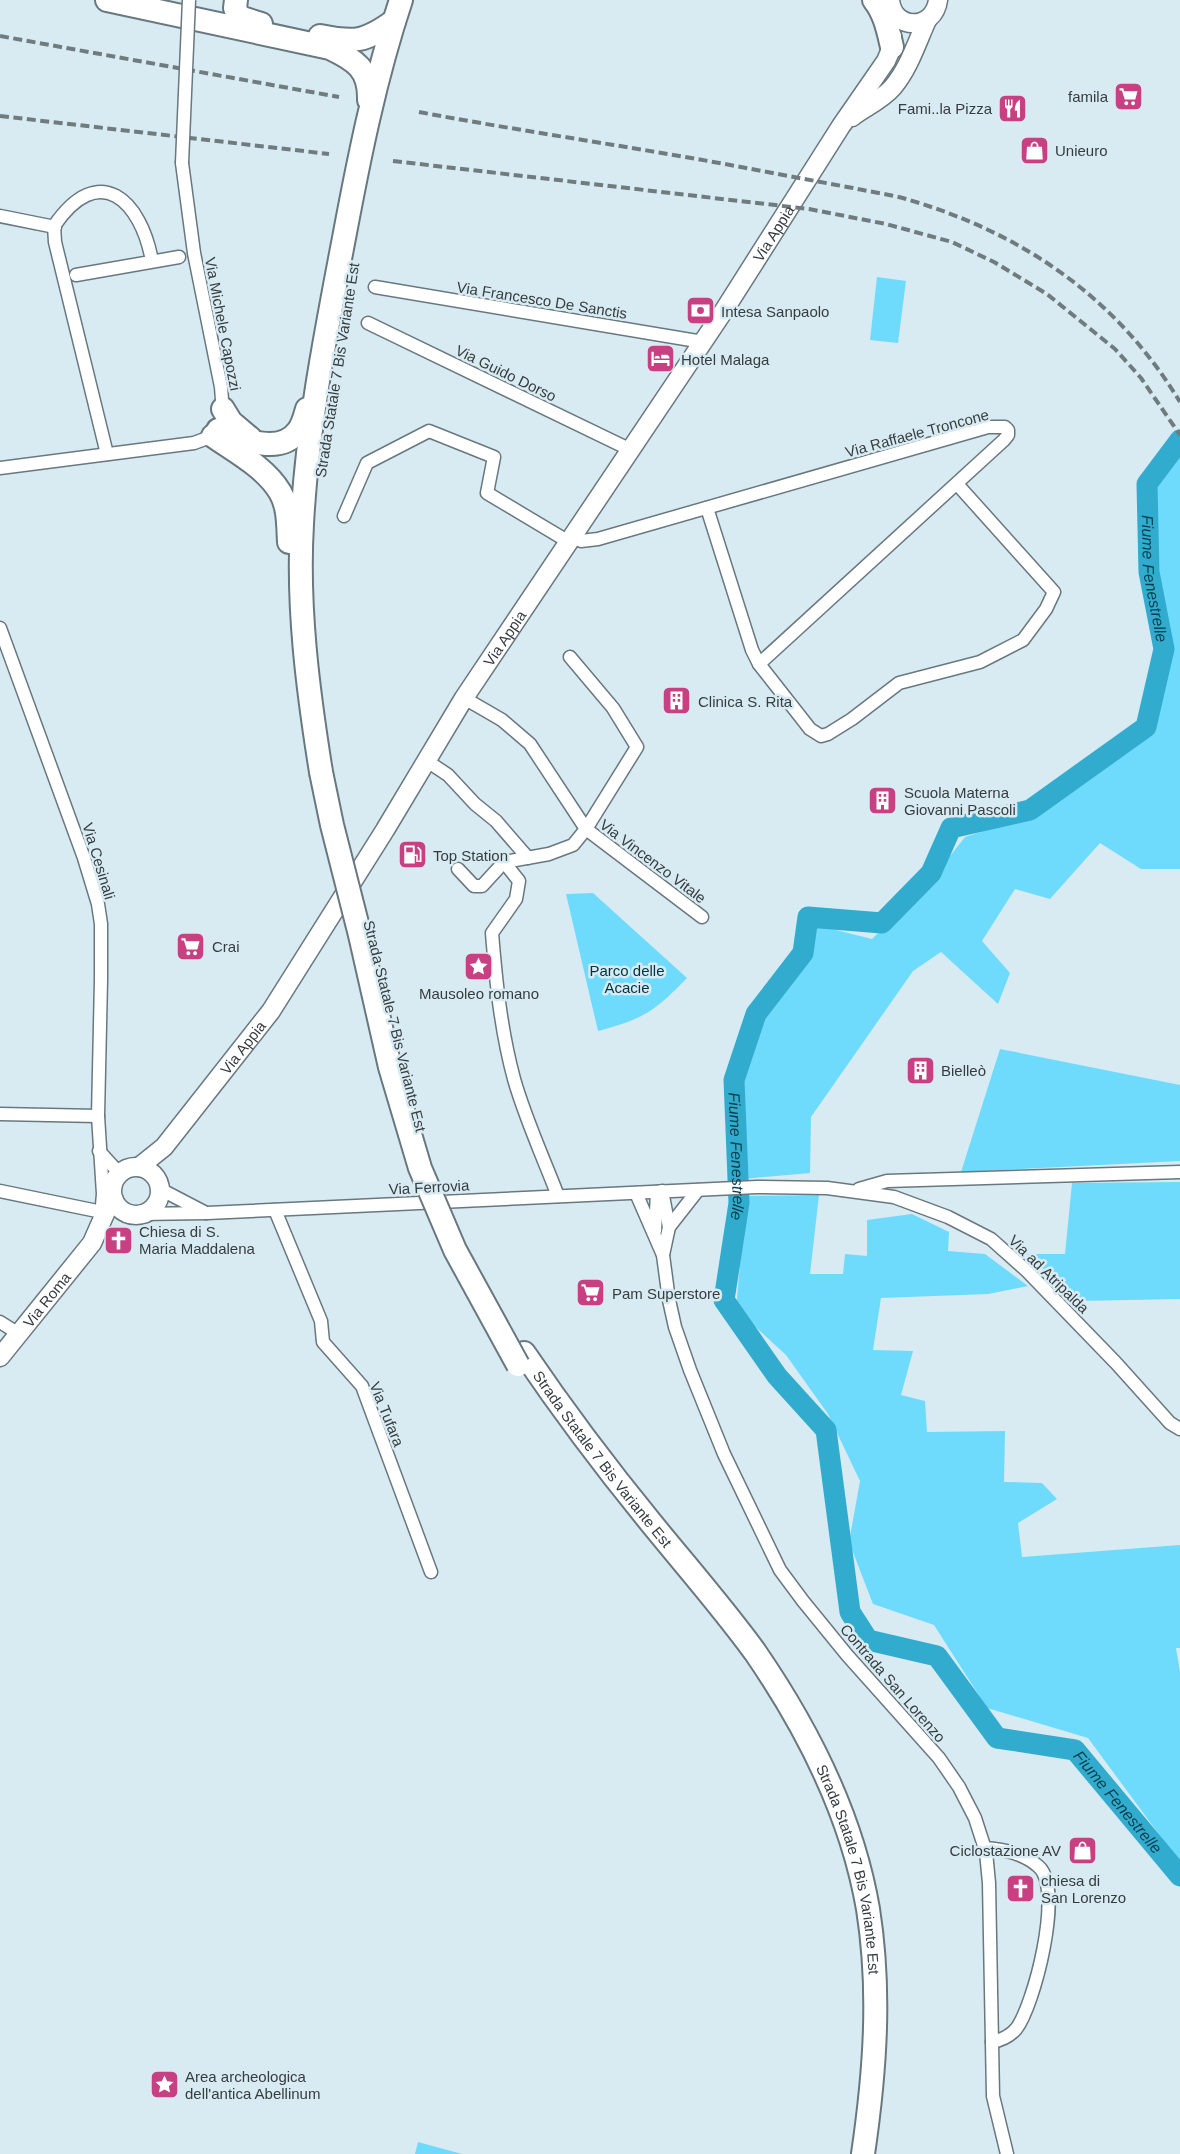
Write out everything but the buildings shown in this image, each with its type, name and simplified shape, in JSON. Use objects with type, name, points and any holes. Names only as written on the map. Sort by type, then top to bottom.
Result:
[{"type":"highway","points":[[107,0],[330,48],[351,58],[363,71],[369,88],[369,112]]},
{"type":"highway","points":[[236,0],[236,12],[239,17],[246,20],[341,40],[359,40],[375,35],[400,14]]},
{"type":"highway","name":"Strada Statale 7 Bis Variante Est","points":[[414,0],[400,14],[369,112],[320,370],[302,525],[302,606],[313,723],[328,771],[421,1131],[470,1253],[521,1359],[571,1442],[736,1649],[791,1734],[812,1773],[846,1872],[857,1922],[863,1983],[863,2042],[859,2095],[850,2154]]},
{"type":"highway","points":[[886,3],[879,6],[887,25],[892,47]]},
{"type":"highway","name":"Strada Statale 7 Bis Variante Est","points":[[328,771],[313,544],[320,466],[340,335],[400,14]]},
{"type":"highway","points":[[218,425],[241,432],[256,442],[287,441],[298,432],[320,370]]},
{"type":"highway","points":[[218,425],[281,493],[288,513],[291,569],[302,606]]},
{"type":"highway","name":"Strada Statale 7 Bis Variante Est","points":[[521,1359],[754,1652],[800,1724],[828,1780],[849,1836],[861,1880],[872,1939],[875,2042],[872,2088],[863,2154]]},
{"type":"street","name":"Via Michele Capozzi","points":[[189,0],[182,163],[186,203],[221,387],[218,425]]},
{"type":"street","name":"Via Appia","points":[[841,126],[893,87],[902,74],[927,20],[936,9],[938,0]]},
{"type":"street","points":[[886,3],[896,17],[911,24],[927,20]]},
{"type":"street","name":"Via Appia","points":[[139,1167],[165,1147],[271,1011],[464,698],[704,342],[841,126],[886,61],[892,47]]},
{"type":"street","points":[[106,454],[55,242],[54,227],[61,216],[83,196],[96,191],[108,192],[118,196],[130,208],[144,235],[152,261]]},
{"type":"street","points":[[0,216],[54,227]]},
{"type":"street","points":[[76,275],[179,256]]},
{"type":"street","name":"Via Francesco De Sanctis","points":[[375,287],[704,342]]},
{"type":"street","name":"Via Guido Dorso","points":[[368,323],[631,450]]},
{"type":"street","points":[[0,468],[194,443],[218,425]]},
{"type":"street","name":"Via Raffaele Troncone","points":[[571,539],[581,541],[598,539],[988,427],[1005,427],[1008,430],[1008,435],[1004,440],[759,664]]},
{"type":"street","points":[[344,516],[367,463],[429,431],[494,457],[487,493],[571,539]]},
{"type":"street","points":[[707,508],[748,639],[759,664],[810,729],[821,736],[852,719],[899,683],[980,662],[1023,640],[1046,609],[1054,592],[957,484]]},
{"type":"street","name":"Via Cesinali","points":[[0,628],[84,858],[98,904],[101,924],[98,1116],[105,1208]]},
{"type":"street","name":"Via Vincenzo Vitale","points":[[570,657],[614,708],[637,747],[586,829]]},
{"type":"street","name":"Via Vincenzo Vitale","points":[[464,698],[502,720],[530,744],[586,829],[702,917]]},
{"type":"street","points":[[426,761],[448,775],[475,804],[496,821],[528,858]]},
{"type":"street","points":[[458,869],[474,886],[482,886],[504,862],[549,854],[573,845],[586,829]]},
{"type":"street","points":[[504,862],[519,881],[516,899],[492,933],[496,985],[507,1054],[515,1082],[558,1196]]},
{"type":"street","points":[[0,1114],[98,1116]]},
{"type":"street","name":"Via Appia","points":[[159,1185],[165,1147]]},
{"type":"street","points":[[99,1151],[120,1174]]},
{"type":"street","points":[[105,1208],[120,1174],[125,1170],[139,1167],[153,1174],[159,1185],[207,1213]]},
{"type":"street","points":[[852,1191],[887,1181],[1180,1172]]},
{"type":"street","points":[[0,1191],[120,1209],[135,1214],[146,1212],[157,1203],[159,1185]]},
{"type":"street","name":"Via ad Atripalda","points":[[719,1189],[827,1188],[894,1197],[948,1217],[991,1239],[1027,1271],[1116,1363],[1170,1424],[1180,1430]]},
{"type":"street","name":"Via Ferrovia","points":[[135,1214],[207,1213],[719,1189]]},
{"type":"street","name":"Contrada San Lorenzo","points":[[663,1255],[669,1227],[698,1190]]},
{"type":"street","name":"Contrada San Lorenzo","points":[[660,1192],[669,1227]]},
{"type":"street","name":"Contrada San Lorenzo","points":[[655,1239],[655,1215],[660,1192]]},
{"type":"street","name":"Contrada San Lorenzo","points":[[636,1193],[663,1255],[675,1327],[690,1370],[724,1454],[780,1570],[847,1655],[939,1758],[959,1787],[975,1818],[984,1848],[988,1883],[993,2096],[1007,2154]]},
{"type":"street","name":"Via Roma","points":[[92,1243],[105,1208]]},
{"type":"street","name":"Via Tufara","points":[[275,1210],[321,1321],[323,1342],[362,1386],[431,1572]]},
{"type":"street","name":"Via Roma","points":[[0,1357],[92,1243],[135,1214]]},
{"type":"street","points":[[0,1322],[19,1334]]},
{"type":"street","points":[[984,1848],[1006,1850],[1040,1868],[1047,1879],[1050,1895],[1050,1917],[1025,2012],[1017,2028],[1010,2035],[992,2042]]},
{"type":"green space","points":[[877,277],[906,281],[898,343],[870,340]]},
{"type":"green space","points":[[1180,445],[1180,869],[1141,869],[1100,843],[1050,899],[1015,889],[982,941],[1010,973],[998,1004],[941,952],[913,971],[811,1117],[810,1173],[743,1179],[739,1082],[758,1019],[806,956],[812,924],[872,939],[931,880],[965,837],[1031,816],[1146,730],[1166,652],[1155,585],[1152,487]]},
{"type":"green space","name":"Parco delle Acacie","points":[[593,893],[687,978],[666,999],[647,1013],[598,1031],[566,894]]},
{"type":"green space","points":[[1000,1049],[1180,1085],[1180,1161],[961,1172]]},
{"type":"green space","points":[[1180,1182],[1180,1299],[1077,1301],[1076,1295],[1066,1285],[1061,1286],[1027,1254],[1065,1254],[1072,1183]]},
{"type":"green space","points":[[819,1195],[810,1274],[843,1274],[845,1254],[867,1256],[867,1220],[912,1214],[949,1232],[948,1251],[985,1254],[1028,1286],[988,1294],[881,1298],[873,1350],[913,1351],[901,1395],[925,1401],[927,1432],[1005,1431],[1004,1482],[1042,1483],[1057,1499],[1018,1523],[1022,1557],[1180,1545],[1180,1648],[1176,1648],[1180,1672],[1180,1865],[1088,1738],[987,1708],[934,1625],[873,1604],[849,1542],[860,1481],[828,1414],[786,1355],[736,1309],[746,1196]]},
{"type":"green space","points":[[418,2142],[462,2154],[415,2154]]},
{"type":"waterway","name":"Fiume Fenestrelle","points":[[1180,440],[1147,484],[1149,572],[1164,649],[1146,727],[1030,810],[951,828],[931,873],[882,923],[808,917],[803,953],[756,1014],[734,1080],[739,1203],[724,1300],[777,1376],[826,1430],[850,1612],[868,1640],[937,1656],[997,1738],[1075,1750],[1180,1876]]},
{"type":"railway","points":[[0,36],[339,97]]},
{"type":"railway","points":[[419,112],[853,188],[900,197],[949,213],[989,230],[1028,251],[1063,274],[1127,331],[1155,365],[1180,402]]},
{"type":"railway","points":[[0,116],[329,154]]},
{"type":"railway","points":[[393,161],[809,209],[886,224],[952,242],[994,262],[1047,294],[1115,349],[1141,378],[1180,435]]},
{"type":"place","name":"famila","points":[[1129,96]]},
{"type":"place","name":"Fami..la Pizza","points":[[1013,108]]},
{"type":"place","name":"Unieuro","points":[[1034,150]]},
{"type":"place","name":"Intesa Sanpaolo","points":[[700,311]]},
{"type":"place","name":"Hotel Malaga","points":[[660,359]]},
{"type":"place","name":"Clinica S. Rita","points":[[677,701]]},
{"type":"place","name":"Scuola Materna Giovanni Pascoli","points":[[883,801]]},
{"type":"place","name":"Top Station","points":[[412,855]]},
{"type":"place","name":"Crai","points":[[191,946]]},
{"type":"place","name":"Mausoleo romano","points":[[479,966]]},
{"type":"place","name":"Bielleò","points":[[920,1070]]},
{"type":"place","name":"Chiesa di S. Maria Maddalena","points":[[118,1240]]},
{"type":"place","name":"Pam Superstore","points":[[591,1293]]},
{"type":"place","name":"Ciclostazione AV","points":[[1082,1850]]},
{"type":"place","name":"chiesa di San Lorenzo","points":[[1020,1889]]},
{"type":"place","name":"Area archeologica dell'antica Abellinum","points":[[164,2085]]}]
